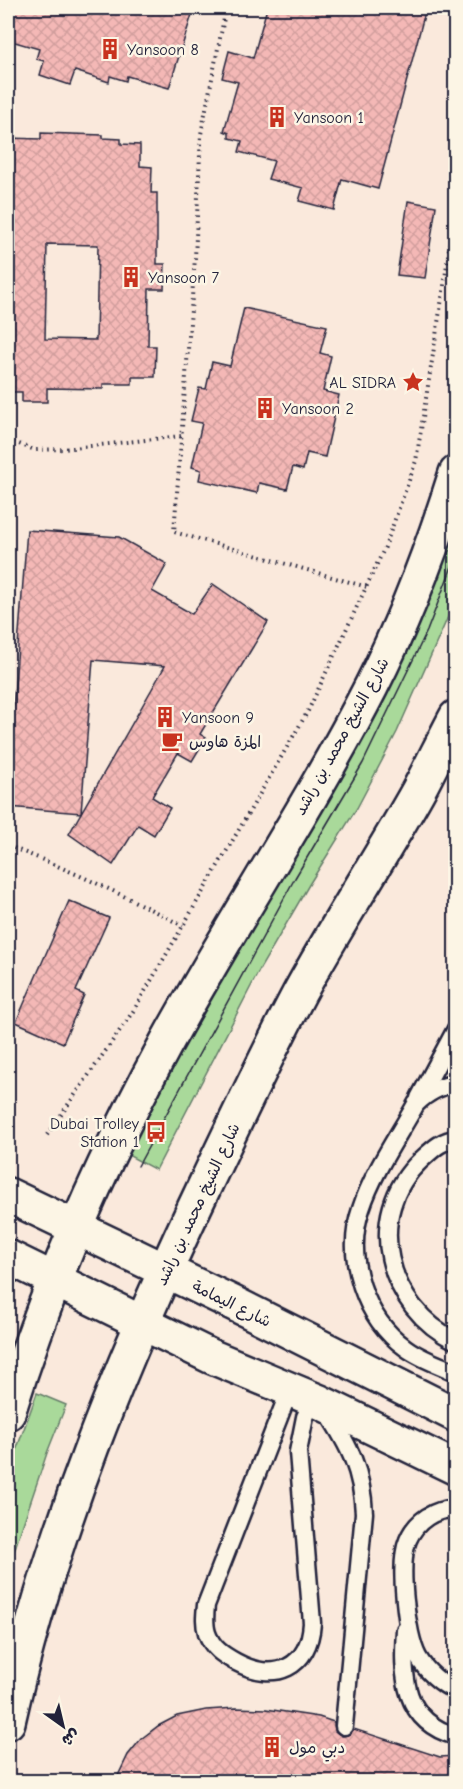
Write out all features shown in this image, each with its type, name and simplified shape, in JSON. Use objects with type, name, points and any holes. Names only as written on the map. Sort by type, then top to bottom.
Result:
[{"type":"main road","name":"شارع الشيخ محمد بن راشد","points":[[8,1413],[26,1354],[76,1228],[106,1160],[164,1047],[371,687],[408,607],[456,472]]},
{"type":"main road","name":"شارع الشيخ محمد بن راشد","points":[[8,1722],[38,1602],[61,1531],[87,1460],[165,1270],[301,991],[418,791],[456,717]]},
{"type":"main road","name":"شارع اليمامة","points":[[8,1195],[165,1270],[456,1415]]},
{"type":"main road","points":[[8,1257],[210,1356],[308,1397],[456,1468]]},
{"type":"lane","points":[[456,1029],[369,1189],[359,1212],[356,1237],[356,1262],[362,1287],[372,1310],[387,1331],[406,1348],[456,1372]]},
{"type":"lane","points":[[416,1104],[427,1094],[440,1087],[456,1083]]},
{"type":"lane","points":[[456,1139],[436,1146],[414,1167],[396,1195],[390,1216],[388,1236],[390,1258],[405,1298],[434,1329],[456,1341]]},
{"type":"lane","points":[[308,1397],[298,1452],[312,1623],[311,1637],[306,1650],[286,1669],[261,1671],[246,1668],[222,1654],[213,1645],[207,1634],[204,1620],[206,1605],[308,1397]]},
{"type":"lane","points":[[308,1397],[350,1449],[363,1491],[364,1513],[344,1726]]},
{"type":"lane","points":[[456,1509],[431,1514],[417,1525],[408,1541],[404,1558],[406,1616],[403,1663],[406,1688],[411,1702],[420,1715],[431,1726],[456,1736]]},
{"type":"lane","points":[[406,1616],[410,1638],[418,1658],[432,1675],[456,1691]]},
{"type":"path","points":[[226,8],[201,134],[195,258],[174,532],[367,586]]},
{"type":"path","points":[[47,1135],[134,1010],[308,711],[385,547],[416,461],[456,195]]},
{"type":"path","points":[[8,441],[35,450],[64,450],[181,436]]},
{"type":"path","points":[[8,846],[121,894],[183,926]]},
{"type":"green space","points":[[455,520],[455,601],[397,732],[357,808],[261,967],[156,1170],[126,1154],[218,982]]},
{"type":"green space","points":[[37,1393],[66,1405],[47,1453],[8,1569],[8,1473]]},
{"type":"building","name":"Yansoon 8","points":[[8,8],[194,8],[169,88],[127,76],[126,81],[110,76],[109,82],[75,71],[70,85],[40,75],[44,61],[36,59],[39,49],[8,40]]},
{"type":"building","name":"Yansoon 1","points":[[267,8],[426,8],[378,189],[342,179],[334,210],[299,201],[303,188],[268,179],[274,161],[239,152],[242,141],[229,138],[229,133],[224,131],[238,82],[222,78],[229,51],[253,58]]},
{"type":"building","name":"Yansoon 7","points":[[41,133],[103,135],[103,138],[121,139],[121,144],[140,145],[140,166],[152,167],[151,193],[157,193],[157,264],[165,264],[164,289],[149,289],[148,346],[156,346],[155,377],[132,377],[132,384],[103,384],[103,389],[47,388],[47,402],[22,402],[22,392],[8,392],[8,138],[41,139]],"holes":[[[47,244],[98,245],[96,340],[45,339]]]},
{"type":"building","points":[[408,201],[436,206],[425,278],[397,275]]},
{"type":"building","name":"Yansoon 2","points":[[244,308],[327,326],[320,353],[331,356],[323,391],[339,395],[325,457],[307,453],[303,470],[293,467],[287,489],[259,483],[257,493],[199,480],[201,470],[192,467],[202,423],[191,421],[199,388],[206,389],[212,362],[230,366]]},
{"type":"building","points":[[27,530],[119,537],[167,564],[152,591],[192,614],[213,584],[268,622],[200,734],[206,738],[192,761],[178,753],[152,797],[170,808],[154,835],[138,825],[113,865],[69,834],[81,813],[8,807],[8,775]],"holes":[[[93,660],[165,666],[81,813]]]},
{"type":"building","points":[[69,901],[109,918],[76,991],[84,995],[63,1043],[16,1022]]},
{"type":"building","name":"دبي مول","points":[[266,1709],[319,1717],[334,1722],[335,1731],[342,1736],[349,1735],[354,1729],[440,1757],[456,1756],[456,1782],[115,1782],[128,1755],[141,1739],[158,1726],[177,1716],[206,1710]]},
{"type":"tram line","points":[[138,1166],[295,878],[363,763],[427,631],[456,556]]},
{"type":"place","name":"Yansoon 8","points":[[110,49]]},
{"type":"place","name":"Yansoon 1","points":[[277,117]]},
{"type":"place","name":"Yansoon 7","points":[[131,277]]},
{"type":"place","name":"AL SIDRA","points":[[413,382]]},
{"type":"place","name":"Yansoon 2","points":[[265,408]]},
{"type":"place","name":"Yansoon 9","points":[[165,717]]},
{"type":"place","name":"المزة هاوس","points":[[172,741]]},
{"type":"place","name":"Dubai Trolley Station 1","points":[[156,1132]]},
{"type":"place","name":"دبي مول","points":[[272,1747]]}]
